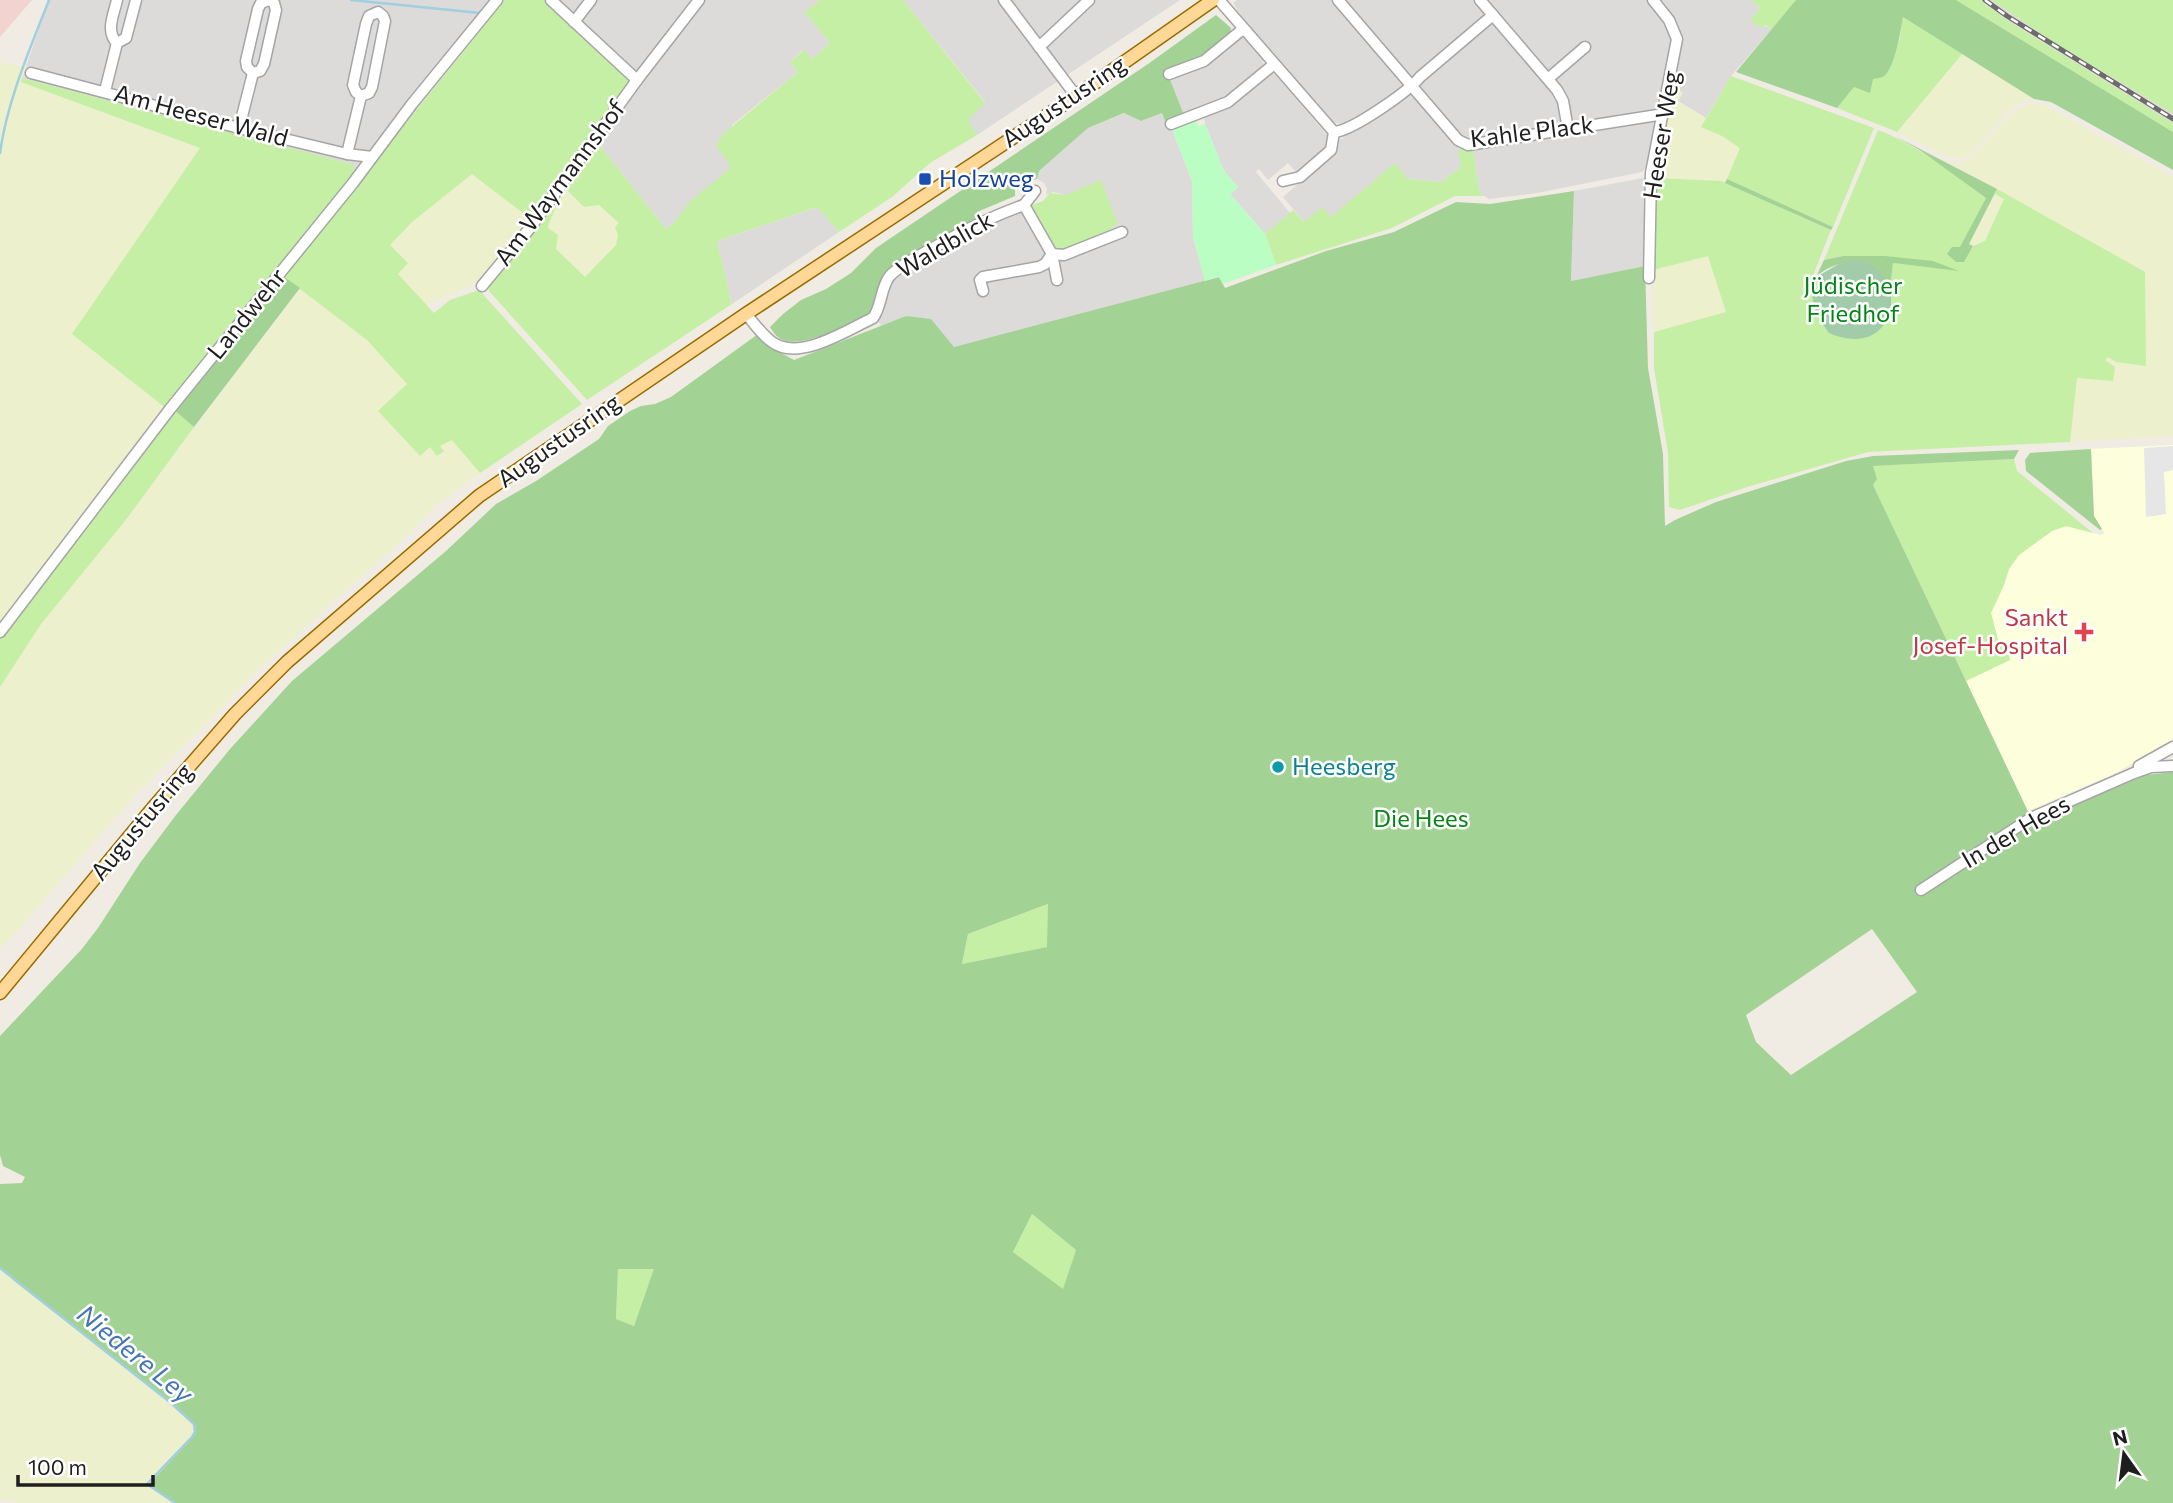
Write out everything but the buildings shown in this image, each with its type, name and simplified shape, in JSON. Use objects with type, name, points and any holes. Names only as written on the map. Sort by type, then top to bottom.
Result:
[{"type":"main road","name":"Augustusring","points":[[0,993],[152,809],[235,714],[287,662],[479,496],[746,314],[1076,96],[1213,0]]},
{"type":"street","points":[[117,0],[111,32],[117,43]]},
{"type":"street","points":[[105,91],[117,43],[126,38],[136,0]]},
{"type":"street","points":[[270,0],[276,10],[264,64],[260,71],[253,73],[247,67],[246,61],[255,22],[260,5],[270,0]]},
{"type":"street","name":"Landwehr","points":[[0,632],[170,409],[497,0]]},
{"type":"street","name":"Am Waymannshof","points":[[551,0],[637,80]]},
{"type":"street","points":[[574,22],[591,0]]},
{"type":"street","name":"Am Waymannshof","points":[[482,286],[530,228],[637,80],[699,0]]},
{"type":"street","points":[[1004,0],[1076,96]]},
{"type":"street","points":[[1039,47],[1089,0]]},
{"type":"street","points":[[1219,0],[1334,132]]},
{"type":"street","name":"Kahle Plack","points":[[1338,0],[1458,140],[1468,145],[1664,114]]},
{"type":"street","points":[[1480,0],[1549,78],[1563,101],[1568,129]]},
{"type":"street","name":"Heeser Weg","points":[[1648,278],[1651,173],[1677,40],[1669,20],[1653,0]]},
{"type":"street","points":[[378,12],[386,22],[372,87],[369,93],[361,96],[353,85],[367,19],[378,12]]},
{"type":"street","points":[[1334,132],[1349,128],[1412,88],[1420,77],[1493,15]]},
{"type":"street","points":[[1169,74],[1204,61],[1243,29]]},
{"type":"street","points":[[1549,78],[1585,47]]},
{"type":"street","points":[[1171,124],[1228,102],[1273,65]]},
{"type":"street","name":"Am Heeser Wald","points":[[31,73],[239,128],[372,158]]},
{"type":"street","points":[[239,128],[253,73]]},
{"type":"street","points":[[347,154],[361,96]]},
{"type":"street","points":[[1283,181],[1300,177],[1331,150],[1334,132]]},
{"type":"street","name":"Waldblick","points":[[746,314],[772,342],[785,349],[804,349],[873,318],[878,311],[889,276],[962,231],[1024,205],[1035,191]]},
{"type":"street","name":"Waldblick","points":[[1024,205],[1052,254],[1057,280]]},
{"type":"street","name":"Waldblick","points":[[1052,254],[1064,255],[1122,232]]},
{"type":"street","name":"Waldblick","points":[[983,291],[980,280],[983,277],[1040,267],[1052,254]]},
{"type":"street","name":"In der Hees","points":[[2116,780],[2173,747]]},
{"type":"street","name":"In der Hees","points":[[1921,890],[2032,818],[2151,767],[2173,766]]},
{"type":"shaded area","points":[[0,0],[32,0],[0,37]]},
{"type":"shaded area","points":[[49,0],[505,0],[365,174],[351,164],[22,78]]},
{"type":"shaded area","points":[[544,0],[820,0],[804,12],[830,43],[812,59],[803,50],[790,62],[798,72],[732,125],[732,166],[689,204],[681,217],[666,229],[596,141],[630,77]]},
{"type":"shaded area","points":[[903,0],[1180,0],[977,135],[967,120],[985,102]]},
{"type":"shaded area","points":[[1237,0],[1751,0],[1760,8],[1750,20],[1772,29],[1731,76],[1706,118],[1678,101],[1672,86],[1650,164],[1642,172],[1537,193],[1489,199],[1479,192],[1473,149],[1461,167],[1441,182],[1408,179],[1331,218],[1304,222],[1283,197],[1333,154],[1338,141],[1344,137],[1341,124],[1329,121],[1246,23],[1233,3]]},
{"type":"shaded area","points":[[1980,0],[1991,0],[2055,43],[2173,114],[2173,123],[2007,20]]},
{"type":"shaded area","points":[[1241,37],[1262,58],[1264,65],[1261,70],[1233,94],[1184,115],[1169,78]]},
{"type":"shaded area","points":[[1962,54],[2034,99],[2022,101],[2008,112],[1976,148],[1962,159],[1945,155],[1897,132]]},
{"type":"shaded area","points":[[0,62],[26,67],[21,82],[201,148],[73,334],[167,409],[0,629]]},
{"type":"shaded area","points":[[1271,73],[1277,76],[1328,136],[1330,143],[1299,175],[1288,163],[1268,180],[1259,169],[1256,172],[1290,213],[1265,234],[1230,194],[1238,187],[1224,171],[1204,117]]},
{"type":"shaded area","points":[[1672,86],[1683,93],[1678,101],[1706,118],[1701,127],[1740,148],[1725,183],[1655,178]]},
{"type":"shaded area","points":[[2029,103],[2046,106],[2173,177],[2173,436],[2070,442],[2077,377],[2108,357],[2116,362],[2146,365],[2145,272],[1946,161],[1960,163],[1970,158],[2013,112]]},
{"type":"shaded area","points":[[1125,113],[1141,121],[1162,113],[1169,122],[1192,181],[1193,237],[1205,281],[954,347],[906,316],[881,326],[878,320],[883,314],[889,287],[894,280],[932,255],[993,223],[1022,211],[1111,227],[1117,224],[1065,195],[1053,192],[1046,195],[1044,183],[1037,179],[1039,171],[1088,128]]},
{"type":"shaded area","points":[[472,174],[532,220],[481,280],[437,301],[433,298],[426,305],[397,274],[390,245],[412,222]]},
{"type":"shaded area","points":[[1648,177],[1645,266],[1571,281],[1574,191]]},
{"type":"shaded area","points":[[563,186],[584,207],[604,207],[619,223],[615,227],[618,235],[616,245],[585,277],[559,253],[548,228],[553,203]]},
{"type":"shaded area","points":[[1995,194],[2004,199],[1985,241],[1973,246],[1968,244]]},
{"type":"shaded area","points":[[818,207],[839,232],[732,304],[717,241]]},
{"type":"shaded area","points":[[1708,256],[1726,312],[1654,332],[1653,270]]},
{"type":"shaded area","points":[[300,288],[367,340],[408,384],[378,411],[419,456],[430,447],[437,456],[440,446],[452,440],[480,473],[434,507],[411,532],[265,663],[139,791],[0,950],[0,687],[41,624],[128,517]]},
{"type":"shaded area","name":"Sankt Josef-Hospital","points":[[2173,445],[2173,739],[2116,773],[2028,811],[1966,681],[2010,660],[2008,650],[1998,640],[1991,613],[2009,569],[2019,555],[2052,531],[2066,526],[2101,535],[2104,533],[2094,516],[2091,449]]},
{"type":"shaded area","points":[[2173,446],[2173,470],[2164,472],[2166,514],[2146,517],[2144,448]]},
{"type":"shaded area","points":[[0,1269],[170,1402],[194,1424],[192,1436],[146,1485],[174,1503],[17,1503],[0,1498]]},
{"type":"green space","points":[[505,0],[544,0],[630,77],[632,82],[532,220],[472,174],[412,222],[390,245],[408,263],[398,274],[434,313],[450,300],[479,290],[582,404],[480,473],[452,440],[440,446],[444,451],[437,456],[430,447],[420,456],[378,411],[407,384],[367,340],[283,276]]},
{"type":"green space","points":[[820,0],[903,0],[985,103],[968,120],[977,135],[930,163],[892,197],[839,232],[817,207],[717,241],[732,304],[587,400],[489,291],[488,283],[550,204],[556,203],[548,228],[558,235],[556,249],[585,277],[616,245],[618,235],[615,227],[619,223],[599,205],[584,207],[563,186],[596,141],[666,229],[670,226],[693,199],[731,166],[716,146],[723,134],[798,72],[790,62],[804,50],[812,59],[830,43],[804,12]]},
{"type":"green space","points":[[1751,0],[1796,0],[1772,29],[1765,25],[1761,28],[1750,20],[1760,8]]},
{"type":"green space","points":[[1796,0],[1956,0],[2173,132],[2173,170],[2051,102],[2034,99],[1903,17],[1897,48],[1888,72],[1883,77],[1873,79],[1870,93],[1854,87],[1837,108],[1736,72]]},
{"type":"green space","points":[[1956,0],[1980,0],[2007,20],[2173,123],[2173,132]]},
{"type":"green space","points":[[1991,0],[2173,0],[2173,114],[2055,43]]},
{"type":"green space","points":[[1216,15],[1231,28],[1230,35],[1208,54],[1167,72],[1184,115],[1166,123],[1162,113],[1141,121],[1124,113],[1088,128],[1039,171],[1037,179],[1026,183],[1023,189],[1015,189],[1015,196],[977,212],[980,217],[928,244],[890,269],[881,281],[871,313],[841,328],[795,342],[778,338],[773,332],[770,327],[801,300],[826,289],[851,273],[876,248]]},
{"type":"green space","points":[[1903,16],[1962,54],[1897,132],[1837,108],[1854,87],[1888,71],[1900,38]]},
{"type":"green space","points":[[1731,76],[1874,128],[1833,227],[1727,179],[1740,148],[1701,127]]},
{"type":"green space","points":[[22,78],[352,164],[355,169],[334,202],[167,409],[72,334],[200,148],[21,82]]},
{"type":"green space","points":[[1195,120],[1199,126],[1205,124],[1224,171],[1238,187],[1230,194],[1265,234],[1276,265],[1223,284],[1219,277],[1205,281],[1193,237],[1192,181],[1171,127]]},
{"type":"green space","points":[[1878,130],[1921,152],[1986,198],[1960,248],[1964,262],[1973,246],[1985,241],[2004,199],[1995,194],[1997,189],[2145,272],[2146,366],[2116,362],[2108,357],[2105,360],[2115,367],[2113,381],[2077,378],[2070,442],[1868,452],[1747,487],[1680,510],[1669,507],[1668,453],[1654,368],[1654,332],[1726,312],[1708,256],[1653,270],[1655,178],[1721,181],[1831,230],[1812,278],[1815,280],[1812,293],[1892,297],[1890,289],[1893,263],[1955,270],[1843,256],[1824,260]]},
{"type":"green space","points":[[1895,136],[1997,189],[1969,244],[1973,246],[1964,262],[1956,262],[1947,254],[1952,247],[1960,247],[1986,198],[1921,151]]},
{"type":"green space","points":[[1473,148],[1479,192],[1485,196],[1455,196],[1392,228],[1276,265],[1265,234],[1293,210],[1304,222],[1322,207],[1331,217],[1395,163],[1408,179],[1441,182],[1461,167],[1458,150]]},
{"type":"green space","points":[[1727,179],[1833,227],[1831,230],[1725,183]]},
{"type":"green space","points":[[1101,180],[1118,224],[1111,227],[1110,233],[1064,251],[1056,251],[1031,208],[1032,205],[1043,201],[1050,193],[1065,195]]},
{"type":"green space","name":"Die Hees","points":[[1574,191],[1571,281],[1645,266],[1648,368],[1663,454],[1665,526],[1716,502],[1846,461],[1873,456],[2019,450],[2014,459],[1873,466],[1877,479],[1873,485],[2033,822],[2146,775],[2173,772],[2173,1503],[176,1503],[148,1485],[193,1437],[196,1432],[195,1424],[0,1267],[0,1184],[22,1183],[25,1177],[3,1166],[0,1155],[0,1036],[81,950],[176,815],[230,749],[292,681],[446,551],[496,504],[599,439],[608,426],[630,411],[671,397],[758,334],[774,349],[794,360],[906,316],[931,319],[954,347],[1219,277],[1225,288],[1326,251],[1394,232],[1456,202],[1490,204]],"holes":[[[1048,904],[1047,947],[962,964],[968,934]],[[1872,929],[1917,992],[1791,1075],[1756,1042],[1746,1015]],[[1032,1214],[1076,1250],[1063,1289],[1013,1252]],[[618,1269],[654,1269],[634,1326],[616,1319]]]},
{"type":"green space","points":[[1843,256],[1885,256],[1933,261],[1959,271],[1893,263],[1890,289],[1879,273],[1858,262],[1841,264],[1817,275],[1824,260]]},
{"type":"green space","name":"Jüdischer Friedhof","points":[[1844,261],[1860,261],[1876,268],[1886,280],[1891,296],[1890,312],[1883,326],[1871,336],[1853,339],[1829,333],[1814,306],[1813,291],[1818,276]]},
{"type":"green space","points":[[283,276],[300,288],[194,427],[173,409]]},
{"type":"green space","points":[[173,409],[194,427],[128,517],[41,624],[0,687],[0,636]]},
{"type":"green space","points":[[2091,449],[2094,516],[2102,529],[2100,530],[2026,471],[2025,460],[2030,453]]},
{"type":"green space","points":[[2014,459],[2017,471],[2093,533],[2066,526],[2052,531],[2019,555],[2009,569],[1991,613],[1998,640],[2008,650],[2010,660],[1966,681],[1873,485],[1877,479],[1872,466]]},
{"type":"green space","points":[[1049,904],[1048,947],[962,964],[968,934]]},
{"type":"green space","points":[[1032,1214],[1076,1250],[1063,1290],[1013,1252]]},
{"type":"green space","points":[[0,1267],[172,1403],[195,1424],[196,1432],[193,1437],[148,1484],[176,1503],[146,1485],[192,1436],[194,1424],[170,1402],[15,1282]]},
{"type":"green space","points":[[618,1268],[655,1269],[634,1326],[616,1319]]},
{"type":"waterway","points":[[0,153],[14,95],[49,0]]},
{"type":"waterway","points":[[351,0],[480,13]]},
{"type":"waterway","name":"Niedere Ley","points":[[0,1268],[194,1424],[195,1432],[192,1437],[147,1484],[175,1503]]},
{"type":"railway","points":[[1985,0],[2173,119]]},
{"type":"place","name":"Holzweg","points":[[925,179]]},
{"type":"place","name":"Sankt Josef-Hospital","points":[[2084,632]]},
{"type":"place","name":"Heesberg","points":[[1278,767]]}]
